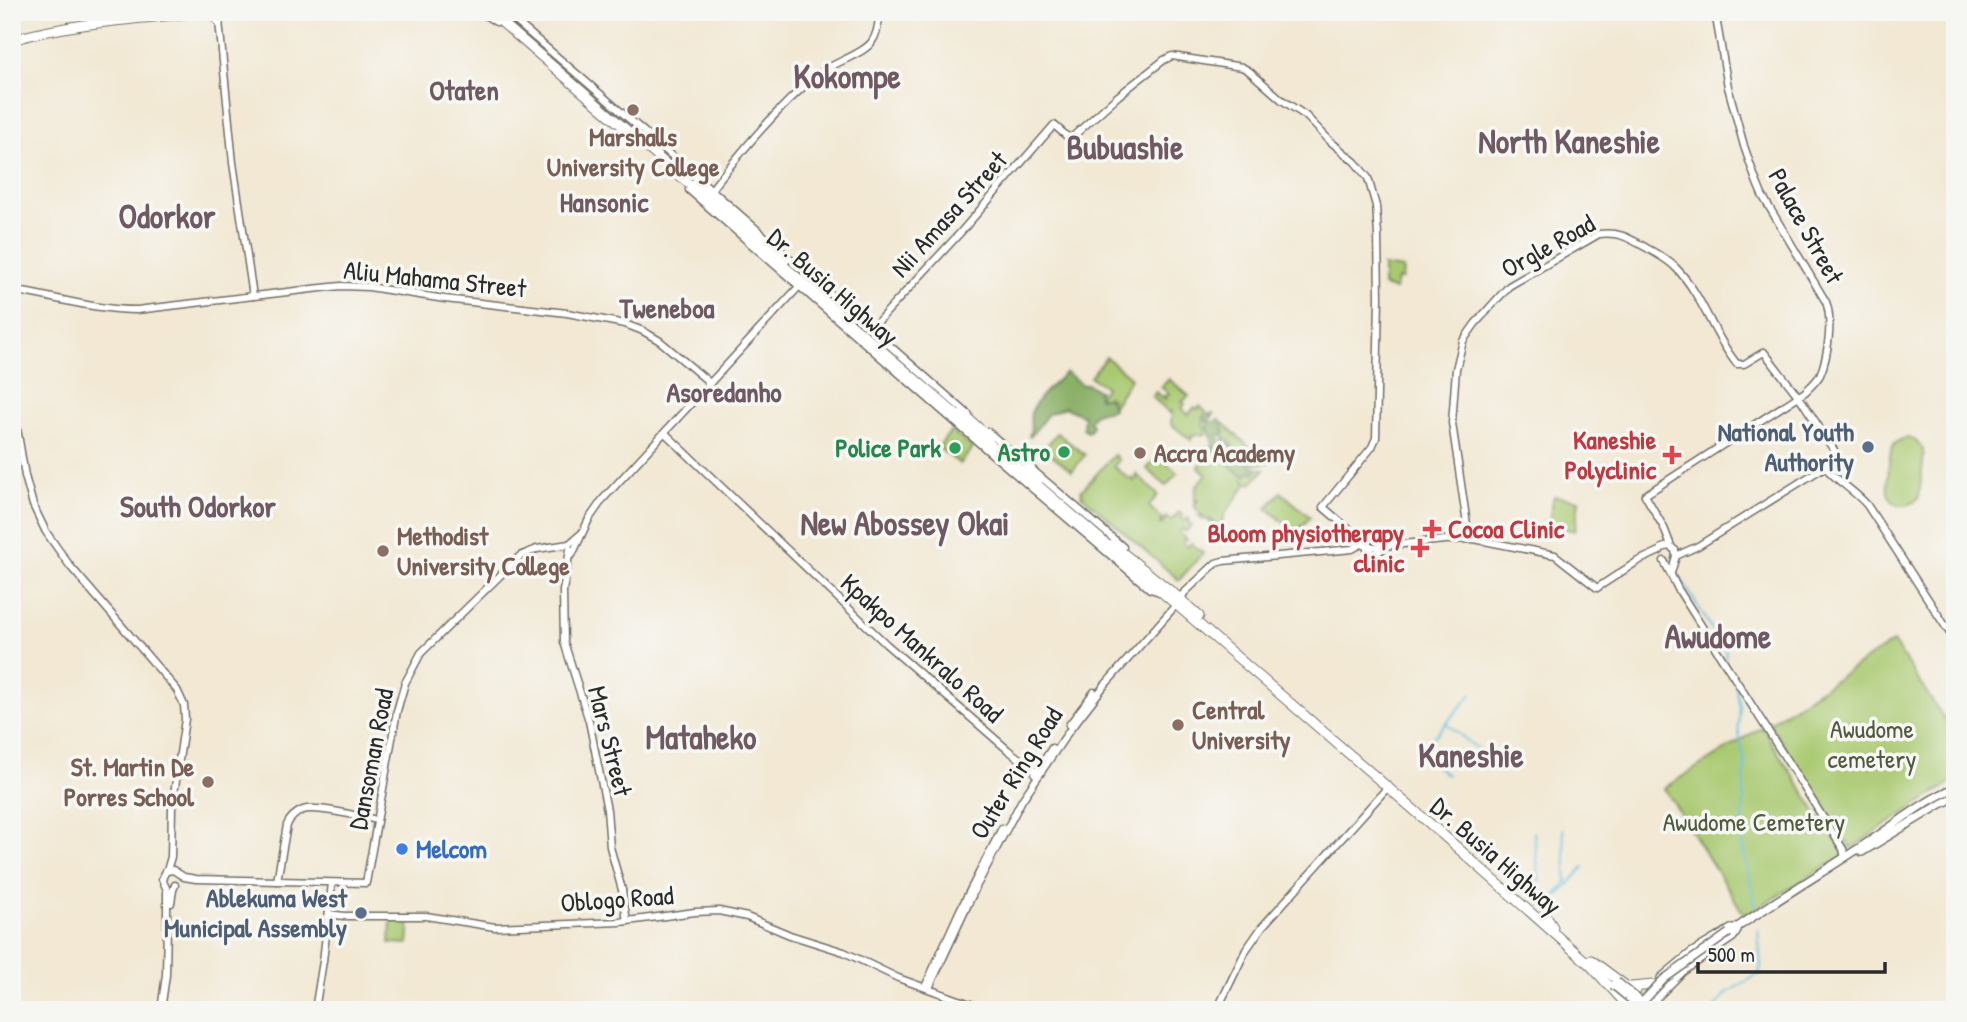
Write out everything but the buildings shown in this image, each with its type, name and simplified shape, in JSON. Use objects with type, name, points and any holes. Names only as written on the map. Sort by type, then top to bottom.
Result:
[{"type":"highway","points":[[12,38],[67,24],[164,12]]},
{"type":"highway","points":[[12,38],[81,26],[202,12],[213,15],[219,22]]},
{"type":"highway","name":"Dr. Busia Highway","points":[[490,12],[525,44],[595,99]]},
{"type":"highway","name":"Dr. Busia Highway","points":[[498,12],[709,196],[877,350],[1174,600],[1514,899],[1535,914],[1539,921],[1596,967],[1648,1002]]},
{"type":"highway","name":"Dr. Busia Highway","points":[[638,136],[675,171],[761,236],[798,269],[803,283],[1038,481],[1086,525]]},
{"type":"highway","points":[[709,196],[734,229]]},
{"type":"highway","points":[[1028,466],[1038,481]]},
{"type":"highway","name":"Dr. Busia Highway","points":[[1101,538],[1127,567],[1207,624],[1553,927],[1596,967],[1627,1006]]},
{"type":"highway","points":[[1149,583],[1174,600]]},
{"type":"highway","points":[[1546,907],[1545,915],[1553,927]]},
{"type":"highway","points":[[1626,986],[1654,985]]},
{"type":"main road","points":[[1750,921],[1846,854],[1930,801],[1955,795]]},
{"type":"main road","points":[[1596,967],[1640,1010],[1660,986],[1733,932],[1955,795]]},
{"type":"main road","points":[[1648,1002],[1654,985],[1691,953],[1727,930],[1733,932]]},
{"type":"main road","points":[[1615,983],[1648,1002]]},
{"type":"main road","points":[[1627,1006],[1630,995],[1648,1002]]},
{"type":"street","points":[[243,12],[224,15],[219,22],[232,152],[253,296]]},
{"type":"street","name":"Dr. Busia Highway","points":[[480,12],[525,44],[734,229],[803,283]]},
{"type":"street","name":"Dr. Busia Highway","points":[[505,12],[709,196]]},
{"type":"street","points":[[709,196],[720,179],[773,118],[815,76],[871,43],[877,31],[880,12]]},
{"type":"street","name":"Palace Street","points":[[1666,535],[1644,495],[1811,386],[1820,374],[1829,333],[1829,310],[1820,290],[1755,178],[1728,87],[1715,12]]},
{"type":"street","name":"Nii Amasa Street","points":[[871,329],[990,200],[1054,125],[1070,139],[1118,96],[1172,56],[1242,67],[1301,112],[1355,162],[1367,178],[1373,194],[1379,264],[1375,441],[1323,507],[1360,540]]},
{"type":"street","name":"Orgle Road","points":[[1469,538],[1452,423],[1459,352],[1467,335],[1509,286],[1599,234],[1613,232],[1624,235],[1681,272],[1737,364],[1744,364],[1764,352],[1799,396]]},
{"type":"street","name":"Dr. Busia Highway","points":[[798,269],[1157,576],[1174,600]]},
{"type":"street","points":[[572,546],[605,496],[803,283]]},
{"type":"street","name":"Aliu Mahama Street","points":[[12,290],[83,306],[118,310],[360,286],[611,320],[643,331],[660,341],[710,383]]},
{"type":"street","name":"Dr. Busia Highway","points":[[877,350],[985,449],[1153,591],[1174,600]]},
{"type":"street","points":[[1663,560],[1673,552],[1688,551],[1698,546],[1839,458],[1799,396]]},
{"type":"street","points":[[12,398],[25,476],[33,505],[46,532],[64,559],[170,680],[184,705],[185,719],[172,813],[171,857],[162,879],[167,899],[167,959],[163,1010]]},
{"type":"street","name":"Kpakpo Mankralo Road","points":[[665,433],[866,626],[1038,773]]},
{"type":"street","points":[[1825,467],[1867,505],[1955,641]]},
{"type":"street","points":[[1666,535],[1660,555],[1678,589],[1846,854]]},
{"type":"street","points":[[1666,535],[1673,552],[1671,573]]},
{"type":"street","points":[[1360,540],[1374,549],[1469,538],[1558,556],[1597,588],[1667,546],[1673,552]]},
{"type":"street","name":"Outer Ring Road","points":[[928,986],[960,909],[1016,801],[1174,600],[1216,563],[1352,549],[1360,540]]},
{"type":"street","name":"Dansoman Road","points":[[332,883],[366,883],[401,695],[416,661],[430,643],[518,557],[529,551],[572,546]]},
{"type":"street","name":"Mars Street","points":[[572,546],[562,600],[564,642],[589,721],[607,810],[610,847],[622,890],[627,922]]},
{"type":"street","points":[[1648,556],[1663,560]]},
{"type":"street","points":[[1217,1010],[1246,950],[1262,926],[1387,788]]},
{"type":"street","points":[[276,881],[287,825],[300,811],[314,809],[377,820]]},
{"type":"street","points":[[163,1010],[170,964],[172,892],[179,878],[171,857]]},
{"type":"street","points":[[166,871],[196,879],[332,883],[315,1010]]},
{"type":"street","points":[[165,885],[170,887],[196,879]]},
{"type":"street","name":"Oblogo Road","points":[[329,914],[426,916],[495,927],[627,922],[719,911],[757,921],[790,935],[844,952],[897,976],[989,1010]]},
{"type":"green space","points":[[1383,266],[1403,269],[1402,279],[1397,279],[1395,290],[1383,286]]},
{"type":"green space","points":[[1106,357],[1131,378],[1113,406],[1112,398],[1107,398],[1108,395],[1100,399],[1099,396],[1106,387],[1090,377]]},
{"type":"green space","points":[[1066,372],[1082,385],[1087,384],[1099,391],[1099,398],[1112,402],[1113,409],[1095,413],[1089,421],[1091,430],[1087,432],[1083,428],[1084,416],[1065,407],[1048,414],[1030,437],[1031,416],[1037,401]]},
{"type":"green space","points":[[1169,379],[1189,396],[1182,402],[1185,404],[1182,408],[1188,415],[1200,406],[1206,412],[1203,426],[1206,428],[1205,434],[1192,436],[1191,440],[1171,424],[1172,411],[1171,414],[1152,397],[1156,392],[1161,397],[1164,396],[1165,400],[1169,394],[1161,387]]},
{"type":"green space","points":[[1214,414],[1209,421],[1212,423],[1219,419],[1224,424],[1222,426],[1225,433],[1218,436],[1221,443],[1232,444],[1235,457],[1256,467],[1255,473],[1251,471],[1246,476],[1237,472],[1213,446],[1205,417]]},
{"type":"green space","points":[[1224,424],[1267,463],[1237,461],[1241,455],[1235,449],[1233,452],[1232,444],[1227,444],[1230,441],[1223,439],[1226,438],[1222,434],[1225,433],[1221,426]]},
{"type":"green space","name":"Police Park","points":[[951,431],[973,448],[960,464],[938,447]]},
{"type":"green space","name":"Astro","points":[[1057,433],[1085,455],[1072,471],[1044,449]]},
{"type":"green space","points":[[1906,438],[1918,443],[1924,454],[1919,497],[1916,501],[1902,505],[1890,498],[1888,477],[1892,448]]},
{"type":"green space","points":[[1212,447],[1231,466],[1265,469],[1251,484],[1244,480],[1246,485],[1225,514],[1221,526],[1208,518],[1217,526],[1215,527],[1199,516],[1203,517],[1205,515],[1202,516],[1194,506],[1198,501],[1195,502],[1197,487],[1207,475],[1199,467],[1205,459],[1196,449]]},
{"type":"green space","points":[[1114,455],[1119,460],[1114,466],[1134,481],[1136,474],[1158,495],[1149,506],[1163,519],[1160,524],[1162,525],[1166,517],[1171,521],[1179,512],[1185,521],[1188,518],[1190,520],[1188,522],[1192,526],[1179,532],[1187,540],[1183,543],[1187,547],[1191,543],[1203,553],[1179,580],[1081,495],[1081,491]]},
{"type":"green space","points":[[1158,456],[1178,473],[1166,486],[1147,469]]},
{"type":"green space","points":[[1281,492],[1310,517],[1296,533],[1267,508]]},
{"type":"green space","points":[[1554,496],[1579,500],[1575,531],[1548,525]]},
{"type":"green space","name":"Awudome cemetery","points":[[1893,642],[1955,735],[1955,780],[1851,848],[1769,723]]},
{"type":"green space","name":"Awudome Cemetery","points":[[1762,727],[1844,855],[1745,916],[1664,788]]},
{"type":"green space","points":[[391,918],[410,919],[408,944],[390,943]]},
{"type":"waterway","points":[[1674,568],[1726,651],[1725,659]]},
{"type":"waterway","points":[[1735,683],[1740,708],[1738,727],[1745,765],[1742,844],[1756,910]]},
{"type":"waterway","points":[[1447,775],[1422,753],[1423,749],[1472,694]]},
{"type":"waterway","points":[[1447,724],[1493,762]]},
{"type":"waterway","points":[[1556,895],[1567,881],[1563,829]]},
{"type":"waterway","points":[[1534,832],[1542,911]]},
{"type":"waterway","points":[[1557,897],[1584,867]]},
{"type":"waterway","points":[[1713,1010],[1728,992],[1759,974],[1761,966],[1758,929]]},
{"type":"place","name":"Marshalls University College","points":[[633,110]]},
{"type":"place","name":"National Youth Authority","points":[[1868,447]]},
{"type":"place","name":"Police Park","points":[[955,448]]},
{"type":"place","name":"Astro","points":[[1064,452]]},
{"type":"place","name":"Accra Academy","points":[[1140,453]]},
{"type":"place","name":"Kaneshie Polyclinic","points":[[1672,455]]},
{"type":"place","name":"Cocoa Clinic","points":[[1432,529]]},
{"type":"place","name":"Bloom physiotherapy clinic","points":[[1420,548]]},
{"type":"place","name":"Methodist University College","points":[[383,551]]},
{"type":"place","name":"Central University","points":[[1178,725]]},
{"type":"place","name":"St. Martin De Porres School","points":[[208,782]]},
{"type":"place","name":"Melcom","points":[[402,849]]},
{"type":"place","name":"Ablekuma West Municipal Assembly","points":[[361,913]]},
{"type":"district","name":"Kokompe","points":[[847,76]]},
{"type":"district","name":"Otaten","points":[[464,90]]},
{"type":"district","name":"North Kaneshie","points":[[1569,141]]},
{"type":"district","name":"Bubuashie","points":[[1125,147]]},
{"type":"district","name":"Hansonic","points":[[604,202]]},
{"type":"district","name":"Odorkor","points":[[167,216]]},
{"type":"district","name":"Tweneboa","points":[[667,308]]},
{"type":"district","name":"Asoredanho","points":[[724,392]]},
{"type":"district","name":"South Odorkor","points":[[198,507]]},
{"type":"district","name":"New Abossey Okai","points":[[905,523]]},
{"type":"district","name":"Awudome","points":[[1718,636]]},
{"type":"district","name":"Mataheko","points":[[701,737]]},
{"type":"district","name":"Kaneshie","points":[[1471,755]]}]
